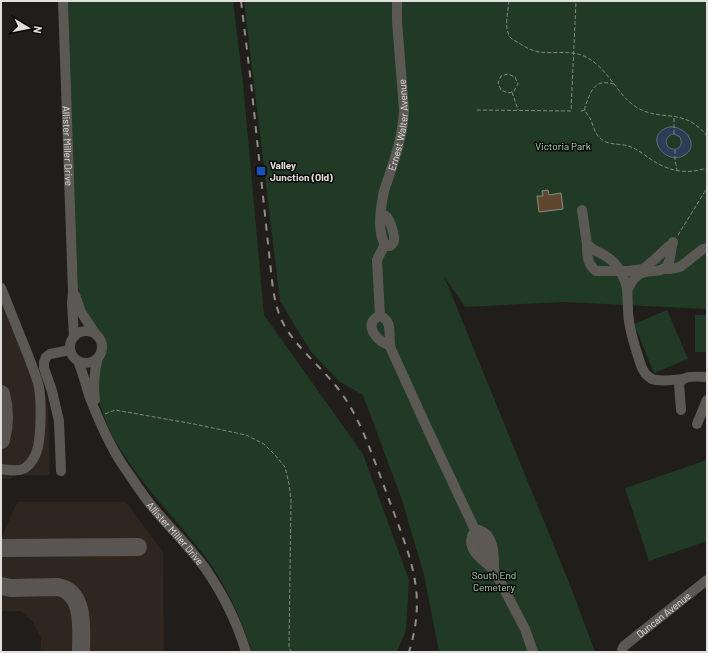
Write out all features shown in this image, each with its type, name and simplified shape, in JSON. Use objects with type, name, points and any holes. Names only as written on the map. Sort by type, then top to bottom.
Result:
[{"type":"street","name":"Allister Miller Drive","points":[[63,1],[74,337]]},
{"type":"street","name":"Ernest Walter Avenue","points":[[380,316],[377,260],[385,245],[388,247],[392,246],[394,236],[388,217],[380,215],[384,190],[398,149],[404,119],[397,1]]},
{"type":"street","points":[[582,210],[587,244],[587,258],[592,268],[596,271],[643,270],[673,242]]},
{"type":"street","points":[[663,269],[668,265],[673,242]]},
{"type":"street","points":[[587,244],[591,249],[610,259],[624,278],[628,289],[629,323],[641,366],[645,373],[655,380],[682,380],[685,378],[707,376]]},
{"type":"street","points":[[628,289],[637,275],[648,271],[680,267],[703,249],[707,248]]},
{"type":"street","points":[[1,288],[35,374],[40,391],[39,443],[32,461],[22,469],[1,469]]},
{"type":"street","name":"Allister Miller Drive","points":[[73,292],[81,312],[94,332]]},
{"type":"street","points":[[390,346],[381,341],[372,328],[373,320],[380,316],[386,320],[389,325],[390,346],[426,428],[476,531]]},
{"type":"street","points":[[85,331],[94,332],[98,335],[102,344],[101,354],[98,358],[89,363],[78,361],[74,358],[70,350],[70,343],[74,337],[85,331]]},
{"type":"street","points":[[60,471],[59,420],[52,391],[44,368],[44,362],[46,357],[50,354],[70,350]]},
{"type":"street","name":"Allister Miller Drive","points":[[98,358],[93,382],[98,417]]},
{"type":"street","name":"Allister Miller Drive","points":[[78,361],[98,417],[115,453],[150,504],[182,540],[221,593],[241,635],[246,652]]},
{"type":"street","points":[[681,410],[679,384],[682,380]]},
{"type":"street","points":[[707,400],[694,425],[707,420]]},
{"type":"street","points":[[476,531],[479,530],[484,532],[489,538],[493,550],[494,570]]},
{"type":"street","points":[[476,531],[472,538],[473,549],[494,570],[525,628],[533,652]]},
{"type":"street","name":"Duncan Avenue","points":[[623,652],[622,650],[624,646],[707,580]]},
{"type":"path","points":[[509,1],[507,25],[509,38],[528,49],[574,53],[583,56],[596,63],[624,96],[638,108],[654,113],[685,118],[698,126],[707,136]]},
{"type":"path","points":[[478,110],[571,111],[576,1]]},
{"type":"path","points":[[508,74],[515,76],[518,84],[512,92],[508,93],[501,90],[498,83],[501,76],[508,74]]},
{"type":"path","points":[[614,84],[604,83],[596,86],[592,90],[586,104],[585,110],[598,136],[604,142],[630,146],[654,162],[677,171],[693,172],[707,168]]},
{"type":"path","points":[[512,92],[518,111]]},
{"type":"path","points":[[581,111],[585,110]]},
{"type":"path","points":[[674,116],[674,134]]},
{"type":"path","points":[[675,150],[677,171]]},
{"type":"path","points":[[673,242],[707,188]]},
{"type":"path","points":[[98,417],[114,410],[246,435],[264,444],[285,467],[291,500],[289,647],[291,652]]},
{"type":"shaded area","points":[[1,276],[44,387],[48,409],[50,475],[13,475],[11,479],[1,479]]},
{"type":"shaded area","points":[[17,502],[126,502],[163,552],[164,652],[41,652],[41,638],[32,621],[20,611],[1,611],[1,537]]},
{"type":"green space","points":[[68,1],[233,1],[243,83],[264,315],[363,454],[409,580],[406,630],[397,652],[252,652],[243,627],[226,589],[212,566],[136,472],[116,442],[102,411],[98,388],[99,370],[106,342],[92,323],[82,305],[78,288]]},
{"type":"green space","name":"Victoria Park","points":[[244,1],[707,1],[707,309],[564,302],[465,307],[444,276],[572,590],[595,652],[439,652],[424,575],[402,500],[363,395],[340,382],[311,352],[280,301]]},
{"type":"green space","points":[[667,310],[688,359],[654,373],[634,324]]},
{"type":"green space","points":[[695,315],[707,315],[707,352],[695,352]]},
{"type":"green space","points":[[707,460],[707,541],[649,561],[625,488]]},
{"type":"water","points":[[669,127],[681,129],[686,133],[691,142],[691,147],[688,152],[683,156],[676,158],[663,153],[657,142],[661,131]],"holes":[[[674,134],[680,137],[681,143],[679,148],[671,149],[668,147],[666,141],[668,137]]]},
{"type":"building","points":[[548,190],[549,195],[561,193],[563,209],[539,212],[537,196],[543,196],[542,191]]},
{"type":"taxiway","points":[[1,394],[4,417],[1,440]]},
{"type":"taxiway","points":[[1,548],[138,547]]},
{"type":"taxiway","points":[[1,586],[11,588],[58,587],[67,590],[78,604],[81,624],[81,652]]},
{"type":"railway","points":[[241,1],[272,281],[276,302],[283,323],[294,340],[341,392],[360,425],[401,531],[412,565],[417,597],[414,632],[409,652]]},
{"type":"place","name":"Valley Junction (Old)","points":[[261,171]]},
{"type":"park label","name":"South End Cemetery","points":[[494,580]]}]
